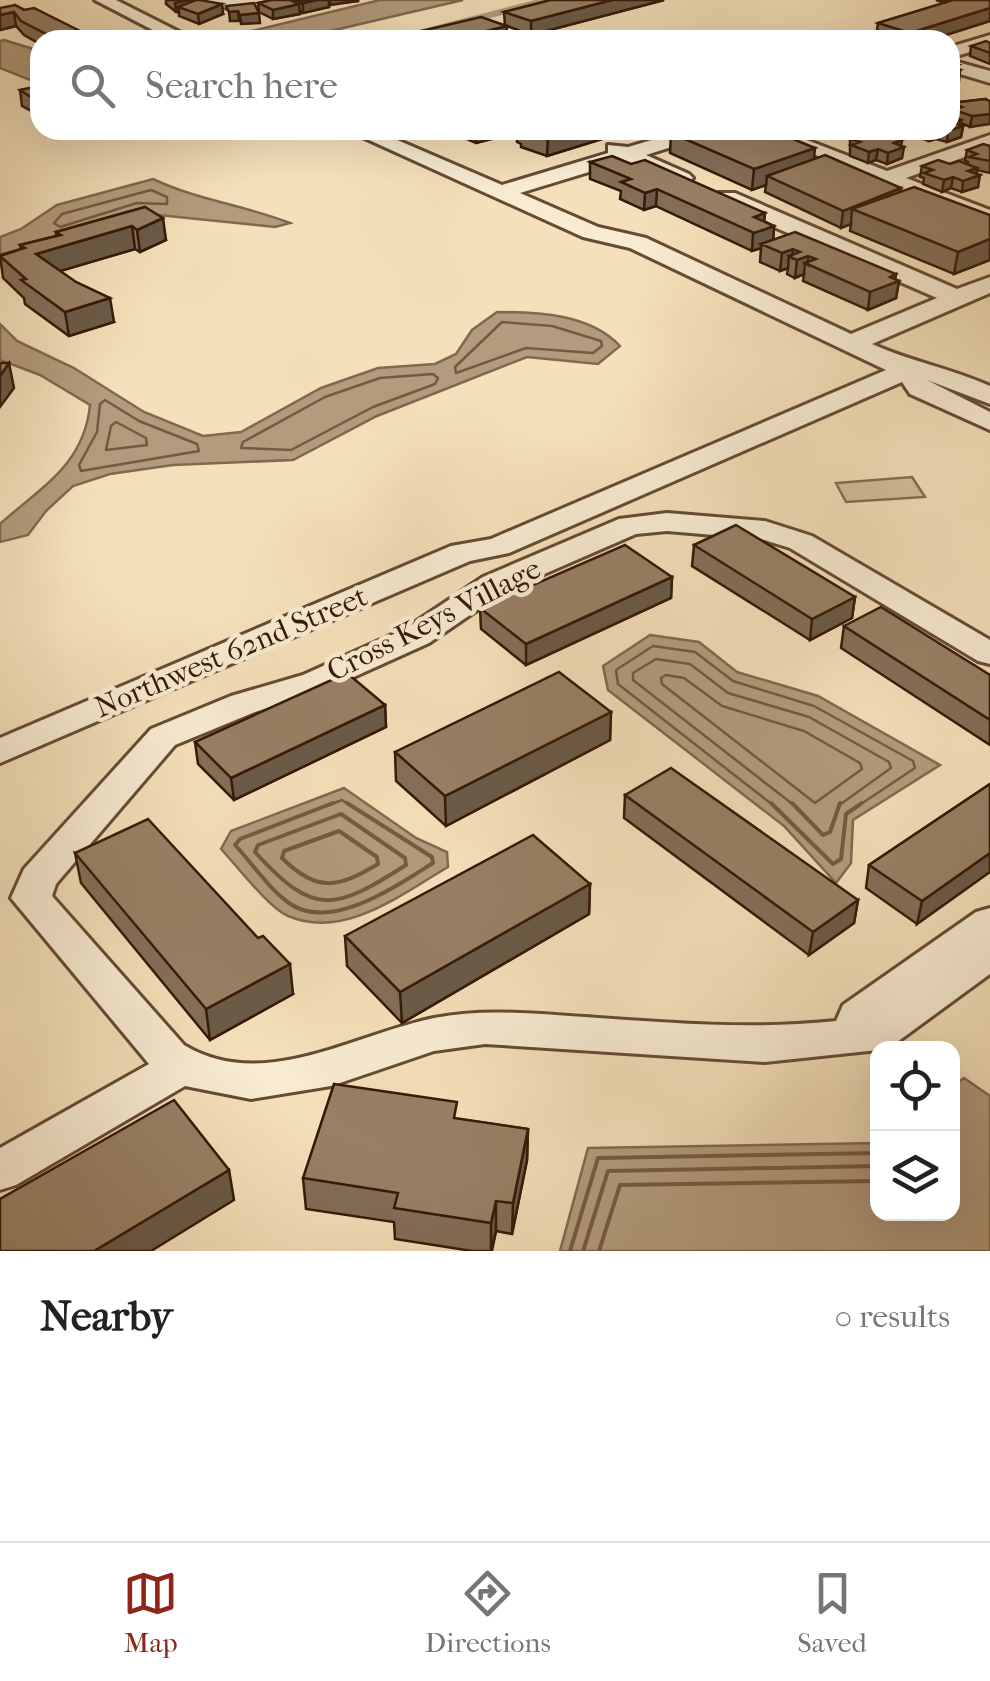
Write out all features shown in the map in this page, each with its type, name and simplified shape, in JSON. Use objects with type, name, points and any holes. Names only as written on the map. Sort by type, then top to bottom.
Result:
[{"type":"street","points":[[212,0],[241,8],[287,0]]},
{"type":"street","points":[[95,4],[139,30]]},
{"type":"street","points":[[95,4],[161,30]]},
{"type":"street","points":[[960,41],[990,31]]},
{"type":"street","points":[[960,50],[990,40]]},
{"type":"street","points":[[960,68],[990,77]]},
{"type":"street","points":[[384,140],[509,186],[667,140]]},
{"type":"street","points":[[415,140],[592,232],[638,243],[896,364],[945,375],[990,396]]},
{"type":"street","points":[[621,152],[652,140]]},
{"type":"street","points":[[789,140],[990,218]]},
{"type":"street","points":[[887,178],[990,141]]},
{"type":"street","points":[[621,152],[957,298]]},
{"type":"street","points":[[852,343],[990,284]]},
{"type":"street","points":[[896,364],[919,388],[990,422]]},
{"type":"street","name":"Northwest 62nd Street","points":[[0,751],[462,553],[498,547],[712,443],[896,364]]},
{"type":"street","name":"Cross Keys Village","points":[[183,1066],[169,1057],[31,898],[38,879],[163,736],[244,704],[315,682],[416,636],[494,584],[630,524],[667,522],[765,530],[801,542],[990,654]]},
{"type":"street","points":[[854,1034],[858,1017],[990,922]]},
{"type":"street","points":[[0,1171],[183,1066],[251,1081],[331,1070],[432,1034],[485,1028],[765,1045],[878,1033],[990,953]]},
{"type":"shaded area","points":[[912,477],[925,497],[846,502],[836,483]]},
{"type":"water","points":[[380,0],[463,0],[335,30],[256,30]]},
{"type":"water","points":[[0,41],[30,48],[30,80],[0,68]]},
{"type":"water","points":[[153,179],[290,223],[275,227],[139,213],[0,256],[0,237],[21,229],[57,205]]},
{"type":"water","points":[[497,312],[546,314],[579,321],[608,335],[620,346],[598,364],[527,357],[377,416],[293,460],[173,465],[110,474],[73,486],[28,535],[0,542],[0,524],[70,459],[86,426],[90,405],[40,375],[0,360],[0,324],[17,341],[74,368],[144,412],[203,436],[241,432],[321,388],[378,368],[435,364],[456,354],[472,330]]},
{"type":"water","points":[[650,635],[699,642],[737,672],[818,696],[940,765],[853,820],[851,863],[836,883],[784,826],[608,690],[603,666]]},
{"type":"water","points":[[344,788],[416,838],[447,852],[448,867],[392,901],[351,918],[309,922],[288,916],[263,896],[221,849],[231,831]]},
{"type":"water","points":[[964,1078],[990,1096],[990,1251],[560,1251],[588,1148],[870,1143],[870,1221],[960,1221],[960,1081]]},
{"type":"building","points":[[196,0],[222,4],[198,14],[178,7]]},
{"type":"building","points":[[272,0],[299,4],[273,10],[258,3]]},
{"type":"building","points":[[551,0],[612,0],[531,21],[504,12]]},
{"type":"building","points":[[953,0],[990,0],[990,8],[920,30],[900,30],[878,23]]},
{"type":"building","points":[[254,3],[259,13],[240,15],[238,11],[229,12],[226,6]]},
{"type":"building","points":[[0,8],[34,8],[78,30],[38,30],[21,21],[14,12],[0,15]]},
{"type":"building","points":[[481,17],[507,26],[490,30],[426,30]]},
{"type":"building","points":[[990,43],[990,53],[971,46]]},
{"type":"building","points":[[985,99],[990,101],[990,114],[972,116],[960,112],[960,102]]},
{"type":"building","points":[[687,140],[795,140],[815,148],[754,169]]},
{"type":"building","points":[[853,140],[902,140],[894,143],[904,147],[888,153],[878,149],[869,152],[851,145],[860,142]]},
{"type":"building","points":[[983,144],[990,146],[990,161],[969,157],[977,154],[967,150]]},
{"type":"building","points":[[825,155],[901,188],[843,211],[767,176]]},
{"type":"building","points":[[612,156],[631,164],[645,160],[765,213],[754,217],[774,226],[754,233],[657,189],[645,193],[621,182],[631,179],[590,162]]},
{"type":"building","points":[[938,160],[950,164],[959,161],[977,168],[968,171],[980,175],[963,181],[924,173],[933,170],[922,166]]},
{"type":"building","points":[[914,187],[990,215],[990,239],[958,252],[852,209]]},
{"type":"building","points":[[145,207],[163,218],[137,230],[132,226],[36,254],[76,282],[110,298],[65,312],[21,280],[26,279],[0,256],[25,248],[20,245],[61,235],[56,232]]},
{"type":"building","points":[[795,232],[896,274],[890,277],[899,281],[870,292],[805,263],[816,259],[808,256],[797,260],[789,256],[800,252],[793,249],[782,253],[761,244]]},
{"type":"building","points":[[736,525],[855,597],[812,619],[694,545]]},
{"type":"building","points":[[625,545],[672,577],[526,644],[480,608]]},
{"type":"building","points":[[881,607],[990,675],[990,720],[844,626]]},
{"type":"building","points":[[559,672],[611,712],[445,796],[395,752]]},
{"type":"building","points":[[347,673],[385,705],[231,778],[195,742]]},
{"type":"building","points":[[671,768],[858,900],[813,932],[625,795]]},
{"type":"building","points":[[990,784],[990,853],[922,901],[869,865]]},
{"type":"building","points":[[148,819],[258,938],[263,936],[290,964],[206,1009],[75,853]]},
{"type":"building","points":[[533,835],[590,884],[400,992],[345,936]]},
{"type":"building","points":[[334,1084],[457,1102],[454,1118],[528,1129],[513,1203],[496,1201],[491,1223],[394,1208],[398,1193],[303,1178]]},
{"type":"building","points":[[174,1100],[229,1170],[94,1251],[0,1251],[0,1199]]},
{"type":"waterway","points":[[428,30],[553,0]]}]
